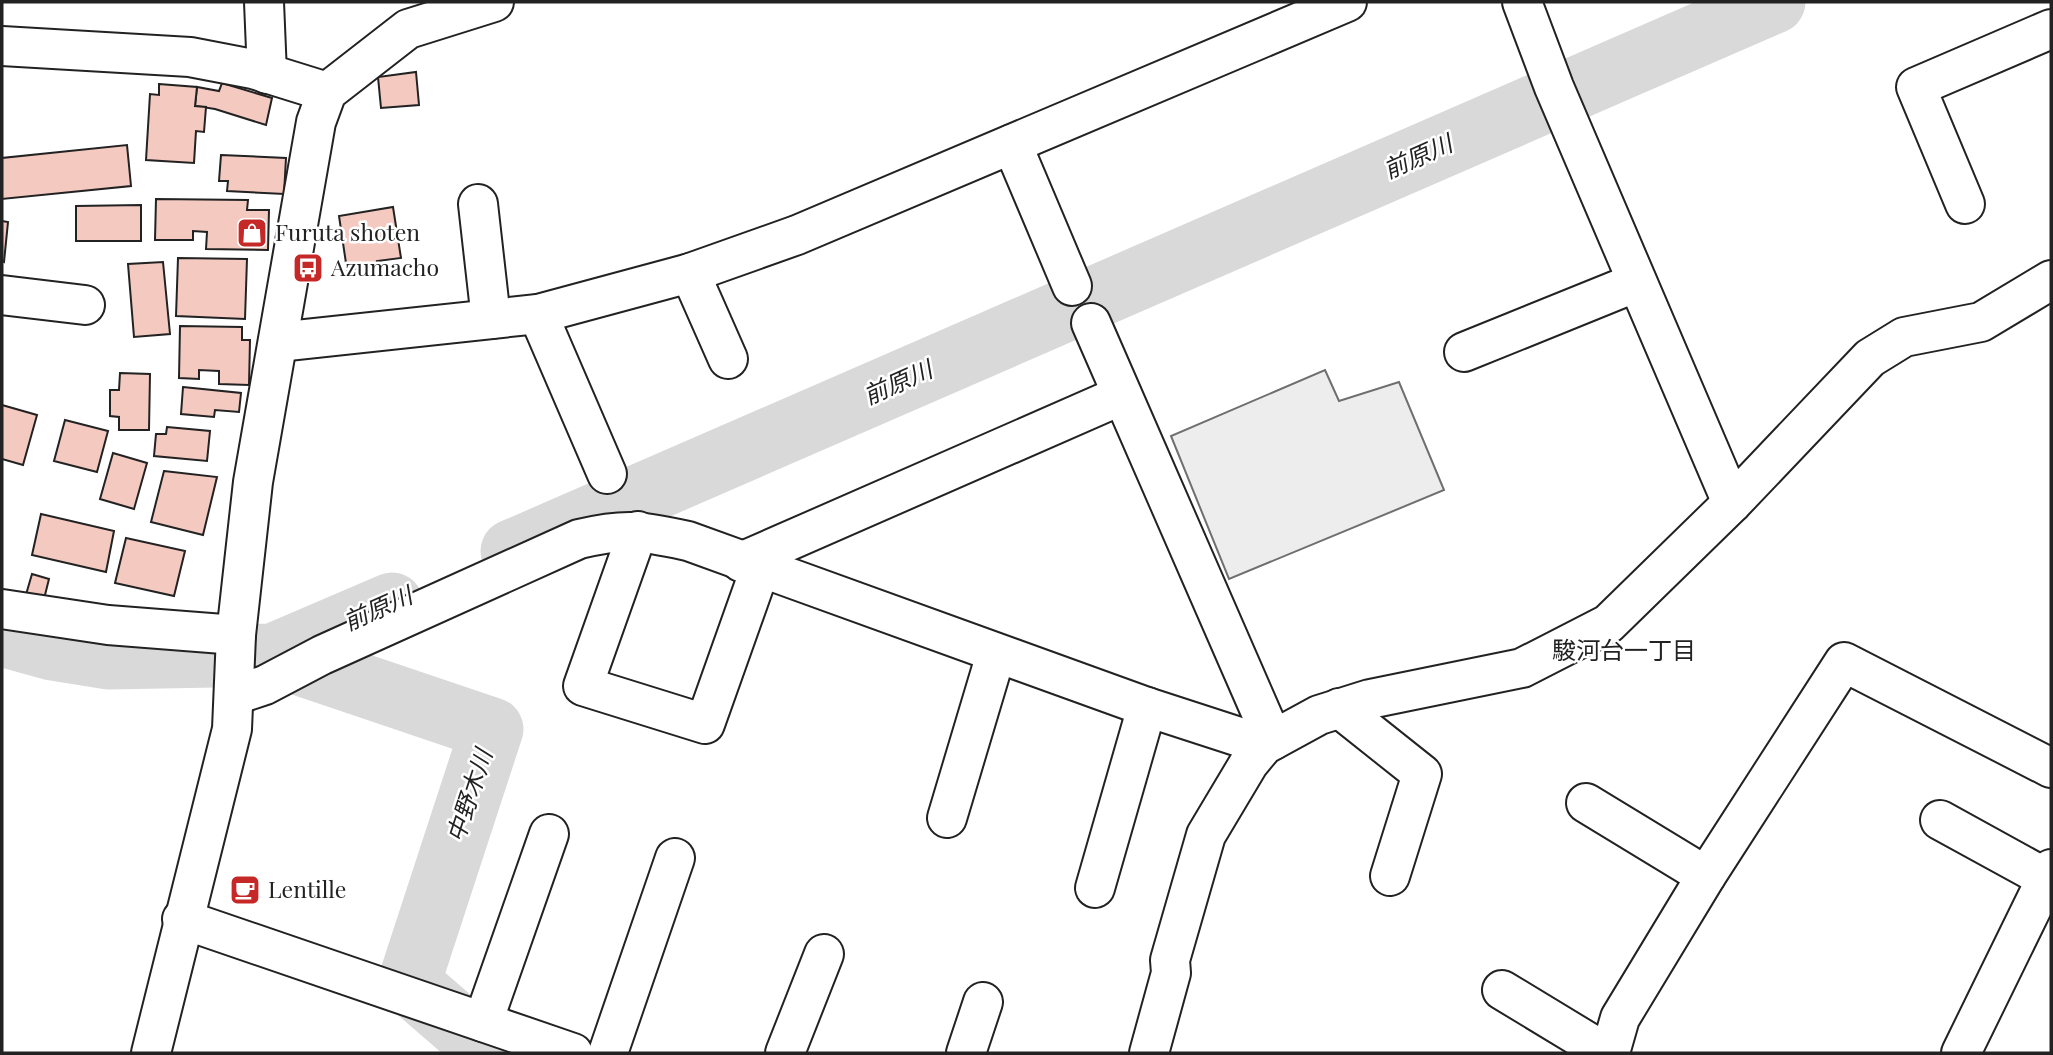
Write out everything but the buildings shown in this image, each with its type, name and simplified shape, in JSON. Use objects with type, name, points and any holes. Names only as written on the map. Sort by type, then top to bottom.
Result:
[{"type":"street","points":[[264,2],[268,74]]},
{"type":"street","points":[[151,1053],[182,919],[232,729],[253,482],[316,122],[327,92],[408,29],[494,2]]},
{"type":"street","points":[[278,342],[538,314],[690,273],[797,235],[1347,2]]},
{"type":"street","points":[[1522,2],[1559,99],[1732,503]]},
{"type":"street","points":[[1965,204],[1916,87],[2051,29]]},
{"type":"street","points":[[2,46],[190,57],[268,74],[327,92]]},
{"type":"street","points":[[1012,144],[1072,286]]},
{"type":"street","points":[[478,204],[491,319]]},
{"type":"street","points":[[690,273],[727,359]]},
{"type":"street","points":[[1149,1053],[1171,973],[1170,960],[1206,835],[1249,763],[1269,742],[1319,715],[1339,708],[1370,699],[1522,668],[1608,624],[1732,503],[1870,358],[1904,337],[1981,322],[2051,280]]},
{"type":"street","points":[[1464,352],[1637,282]]},
{"type":"street","points":[[2,295],[85,305]]},
{"type":"street","points":[[538,314],[607,474]]},
{"type":"street","points":[[1091,323],[1269,742]]},
{"type":"street","points":[[638,531],[583,687],[705,724],[750,565],[1122,395]]},
{"type":"street","points":[[2,609],[108,625],[236,664],[265,685],[322,655],[579,539],[619,530],[638,531],[688,541],[1147,707],[1269,742]]},
{"type":"street","points":[[947,818],[996,654]]},
{"type":"street","points":[[1502,990],[1608,1053],[1620,1018],[1706,876],[1844,662],[2051,768]]},
{"type":"street","points":[[1095,888],[1147,707]]},
{"type":"street","points":[[1339,708],[1422,774],[1390,876]]},
{"type":"street","points":[[1586,803],[1706,876]]},
{"type":"street","points":[[1940,820],[2050,876],[1961,1053]]},
{"type":"street","points":[[483,1022],[549,834]]},
{"type":"street","points":[[608,1053],[675,858]]},
{"type":"street","points":[[182,919],[573,1053]]},
{"type":"street","points":[[785,1053],[824,954]]},
{"type":"street","points":[[966,1053],[983,1002]]},
{"type":"shaded area","points":[[1325,370],[1339,401],[1399,382],[1444,490],[1229,579],[1171,436]]},
{"type":"waterway","name":"前原川","points":[[512,551],[1774,2]]},
{"type":"waterway","name":"前原川","points":[[2,635],[52,649],[108,658],[273,655],[392,604]]},
{"type":"waterway","name":"中野木川","points":[[273,655],[492,729],[409,983],[484,1048],[482,1053]]},
{"type":"place","name":"Furuta shoten","points":[[252,233]]},
{"type":"place","name":"Azumacho","points":[[308,268]]},
{"type":"place","name":"Lentille","points":[[245,890]]},
{"type":"district","name":"駿河台一丁目","points":[[1624,651]]}]
